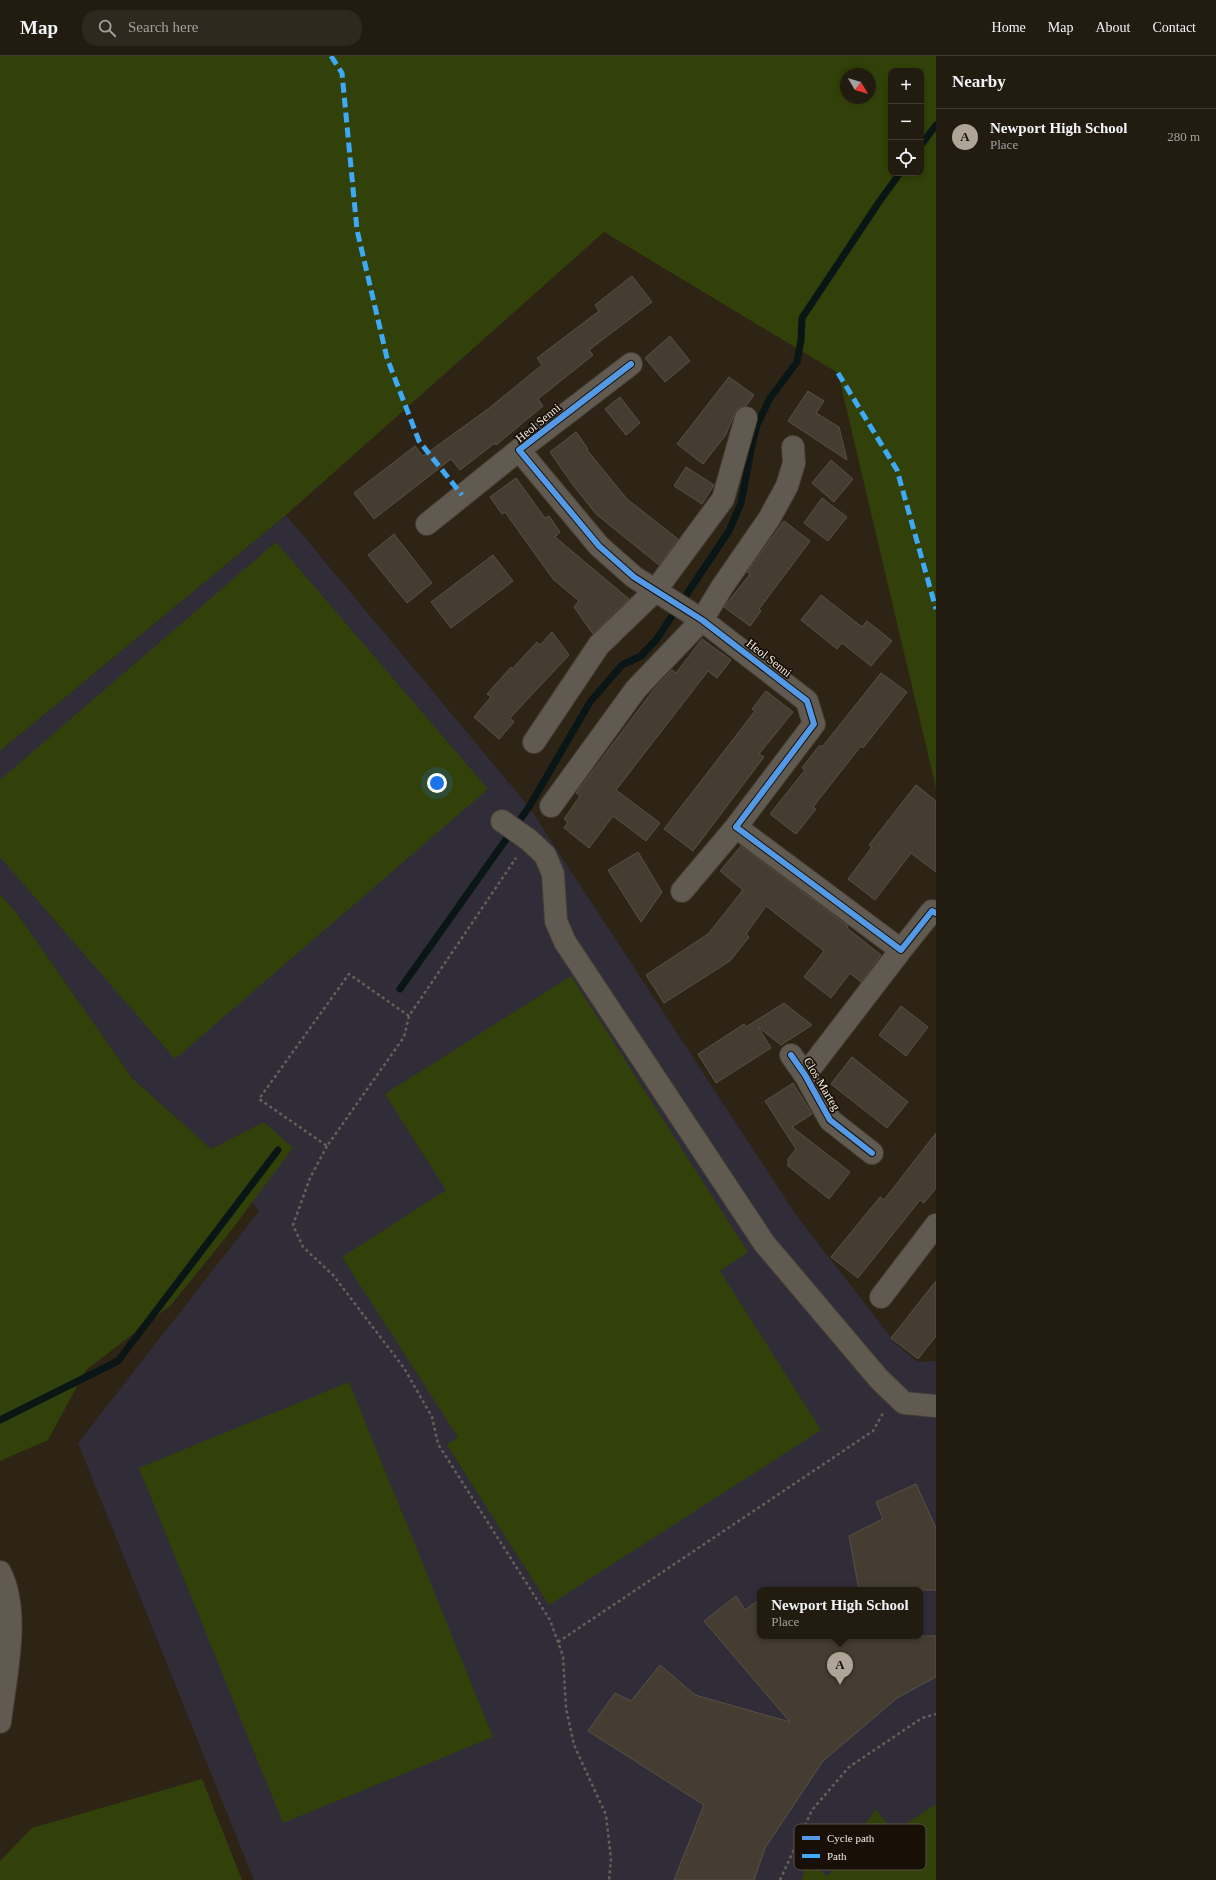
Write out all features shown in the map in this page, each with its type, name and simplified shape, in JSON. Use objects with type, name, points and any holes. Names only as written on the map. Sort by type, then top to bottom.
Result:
[{"type":"street","name":"Heol Senni","points":[[631,364],[519,450],[599,546],[634,577],[699,618],[807,701],[814,724],[736,826]]},
{"type":"street","points":[[534,742],[600,645],[661,595],[723,499],[746,418]]},
{"type":"street","points":[[551,806],[636,689],[699,618],[769,519],[787,486],[794,463],[794,447]]},
{"type":"street","points":[[427,524],[519,450]]},
{"type":"street","points":[[502,820],[529,840],[545,855],[553,874],[556,920],[566,942],[764,1243],[879,1379],[893,1393],[904,1403],[936,1406]]},
{"type":"street","points":[[682,890],[736,826],[901,950],[932,911],[936,913]]},
{"type":"street","name":"Clos Marteg","points":[[805,1074],[901,950]]},
{"type":"street","name":"Clos Marteg","points":[[791,1055],[805,1074],[830,1120],[872,1153]]},
{"type":"street","points":[[881,1296],[934,1231]]},
{"type":"street","points":[[0,1572],[4,1579],[10,1609],[9,1647],[0,1722]]},
{"type":"path","points":[[529,840],[409,1016],[404,1037],[326,1146],[310,1178],[293,1225],[303,1247],[333,1275],[404,1368],[432,1417],[438,1444],[550,1620],[563,1656],[566,1708],[574,1745],[606,1815],[611,1859],[609,1880]]},
{"type":"path","points":[[326,1146],[259,1099],[349,974],[409,1016]]},
{"type":"path","points":[[558,1642],[873,1431],[893,1393]]},
{"type":"path","points":[[806,1824],[812,1810],[849,1767],[922,1718],[936,1714]]},
{"type":"path","points":[[780,1880],[794,1849]]},
{"type":"shaded area","points":[[286,515],[529,807],[796,1215],[897,1345],[918,1362],[936,1361],[936,1880],[254,1880],[78,1443],[259,1211],[211,1149],[132,1078],[18,915],[0,894],[0,751]]},
{"type":"green space","points":[[0,56],[936,56],[936,788],[838,373],[604,232],[286,515],[0,751]]},
{"type":"green space","points":[[276,542],[488,789],[175,1059],[0,857],[0,780]]},
{"type":"green space","points":[[0,894],[18,915],[132,1078],[211,1149],[264,1122],[293,1148],[227,1236],[171,1305],[86,1370],[48,1440],[0,1461]]},
{"type":"green space","points":[[571,976],[748,1252],[720,1271],[821,1430],[549,1605],[447,1445],[458,1437],[342,1257],[446,1190],[385,1094]]},
{"type":"green space","points":[[349,1382],[493,1737],[283,1823],[139,1468]]},
{"type":"green space","points":[[202,1779],[242,1880],[0,1880],[0,1861],[32,1828]]},
{"type":"green space","points":[[936,1804],[936,1880],[802,1880],[805,1870],[819,1870],[828,1876],[832,1870],[926,1870],[926,1824],[906,1824]]},
{"type":"green space","points":[[876,1809],[888,1824],[865,1824]]},
{"type":"building","points":[[632,276],[652,302],[589,350],[593,355],[538,399],[543,406],[496,445],[495,443],[460,470],[451,459],[374,519],[354,493],[415,446],[423,456],[488,409],[542,365],[537,358],[599,311],[595,305]]},
{"type":"building","points":[[670,336],[690,361],[665,382],[645,358]]},
{"type":"building","points":[[729,377],[754,395],[746,406],[737,409],[725,436],[703,464],[677,444]]},
{"type":"building","points":[[808,391],[824,401],[816,413],[839,427],[847,460],[788,421]]},
{"type":"building","points":[[620,397],[640,423],[626,435],[605,409]]},
{"type":"building","points":[[576,432],[588,449],[587,450],[627,499],[678,539],[659,565],[596,514],[550,452]]},
{"type":"building","points":[[831,460],[853,479],[834,502],[812,483]]},
{"type":"building","points":[[686,467],[714,485],[702,504],[674,486]]},
{"type":"building","points":[[516,478],[545,518],[549,516],[560,532],[555,537],[629,599],[593,634],[574,607],[579,601],[553,579],[505,512],[502,514],[490,497]]},
{"type":"building","points":[[822,498],[847,517],[828,541],[804,523]]},
{"type":"building","points":[[784,521],[810,541],[759,609],[761,611],[750,626],[724,607],[750,574],[747,572]]},
{"type":"building","points":[[394,534],[432,583],[407,603],[368,555]]},
{"type":"building","points":[[493,555],[513,581],[451,628],[431,602]]},
{"type":"building","points":[[821,595],[862,627],[867,621],[892,641],[871,666],[842,643],[837,649],[801,620]]},
{"type":"building","points":[[552,632],[569,655],[510,718],[514,722],[499,739],[474,717],[491,697],[487,694],[511,667],[512,669],[537,642],[540,645]]},
{"type":"building","points":[[702,639],[731,660],[717,678],[708,671],[616,790],[660,823],[646,841],[613,816],[589,848],[564,828],[568,822],[564,819],[580,796],[576,793],[654,689],[672,670],[676,673]]},
{"type":"building","points":[[881,673],[907,692],[863,748],[861,746],[813,807],[816,809],[796,834],[770,814],[805,770],[802,768],[819,746],[823,746]]},
{"type":"building","points":[[766,691],[793,712],[759,754],[764,757],[693,851],[664,829],[755,711],[752,709]]},
{"type":"building","points":[[916,785],[936,801],[936,872],[911,853],[875,900],[848,879],[872,847],[869,845]]},
{"type":"building","points":[[741,846],[848,926],[847,928],[881,955],[861,982],[850,973],[831,998],[804,977],[824,951],[766,906],[746,934],[749,937],[730,961],[664,1003],[646,975],[708,934],[743,890],[720,871]]},
{"type":"building","points":[[638,852],[662,892],[641,922],[608,870]]},
{"type":"building","points":[[784,1003],[812,1025],[781,1045],[758,1027],[771,1048],[716,1083],[698,1054],[744,1024],[746,1027]]},
{"type":"building","points":[[901,1006],[928,1027],[906,1056],[879,1035]]},
{"type":"building","points":[[852,1057],[908,1102],[887,1128],[831,1084]]},
{"type":"building","points":[[793,1083],[812,1114],[792,1127],[850,1172],[829,1199],[788,1166],[788,1159],[796,1149],[765,1101]]},
{"type":"building","points":[[936,1133],[936,1188],[924,1203],[920,1200],[858,1278],[831,1257],[880,1197],[884,1200]]},
{"type":"building","points":[[936,1281],[936,1336],[918,1359],[891,1338]]},
{"type":"building","points":[[916,1484],[936,1528],[936,1590],[923,1590],[923,1587],[858,1587],[849,1536],[883,1519],[876,1502]]},
{"type":"building","points":[[736,1596],[745,1610],[757,1601],[757,1639],[923,1639],[923,1636],[936,1636],[936,1677],[897,1698],[823,1761],[765,1848],[754,1880],[674,1880],[704,1805],[588,1731],[615,1693],[631,1701],[660,1665],[695,1695],[790,1722],[704,1621]]},
{"type":"waterway","points":[[924,141],[936,125]]},
{"type":"waterway","points":[[400,989],[529,807],[590,702],[622,665],[641,656],[656,640],[729,531],[741,503],[757,425],[770,398],[797,362],[801,340],[802,318],[898,176]]},
{"type":"waterway","points":[[0,1420],[118,1361],[278,1150]]},
{"type":"marked path","points":[[331,56],[342,73],[357,230],[387,358],[419,441],[462,495]]},
{"type":"marked path","points":[[838,373],[897,470],[936,609]]},
{"type":"cycle path","points":[[631,364],[519,450],[599,546],[634,577],[702,620],[807,701],[814,724],[736,827],[901,950],[932,911],[936,913]]},
{"type":"cycle path","points":[[791,1055],[805,1075],[830,1120],[872,1153]]},
{"type":"place","name":"Newport High School","points":[[840,1685]]}]
